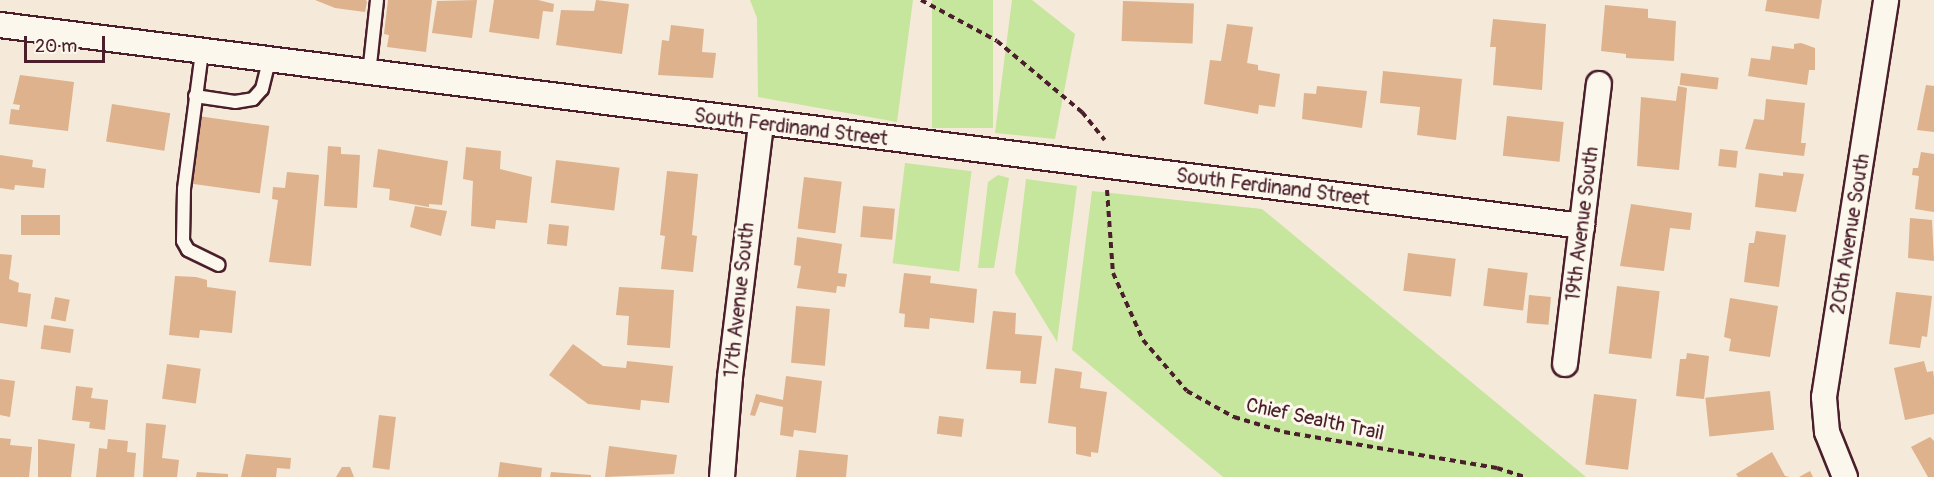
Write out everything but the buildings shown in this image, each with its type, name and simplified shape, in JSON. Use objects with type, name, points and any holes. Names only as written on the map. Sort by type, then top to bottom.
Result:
[{"type":"street","name":"20th Avenue South","points":[[1843,472],[1827,432],[1824,397],[1886,0]]},
{"type":"street","name":"South Ferdinand Street","points":[[0,25],[369,74],[1582,226]]},
{"type":"street","name":"19th Avenue South","points":[[1565,363],[1599,84]]},
{"type":"street","name":"17th Avenue South","points":[[722,477],[730,377],[761,123]]},
{"type":"lane","points":[[369,74],[377,0]]},
{"type":"lane","points":[[202,52],[184,189],[183,241],[188,250],[219,265]]},
{"type":"lane","points":[[195,96],[235,102],[253,99],[262,89],[268,60]]},
{"type":"path","points":[[921,0],[997,41],[1082,112],[1111,147]]},
{"type":"path","name":"Chief Sealth Trail","points":[[1107,186],[1113,273],[1143,340],[1187,391],[1234,417],[1284,432],[1497,468],[1524,477]]},
{"type":"green space","points":[[750,0],[913,0],[897,122],[758,97],[757,18]]},
{"type":"green space","points":[[932,0],[993,0],[993,128],[932,128]]},
{"type":"green space","points":[[1012,0],[1032,0],[1075,34],[1055,139],[995,133]]},
{"type":"green space","points":[[905,163],[972,171],[959,271],[893,263]]},
{"type":"green space","points":[[998,175],[1009,178],[994,268],[978,268],[988,182]]},
{"type":"green space","points":[[1026,179],[1077,186],[1057,342],[1015,273]]},
{"type":"green space","points":[[1092,191],[1262,209],[1586,477],[1223,477],[1072,350]]}]
